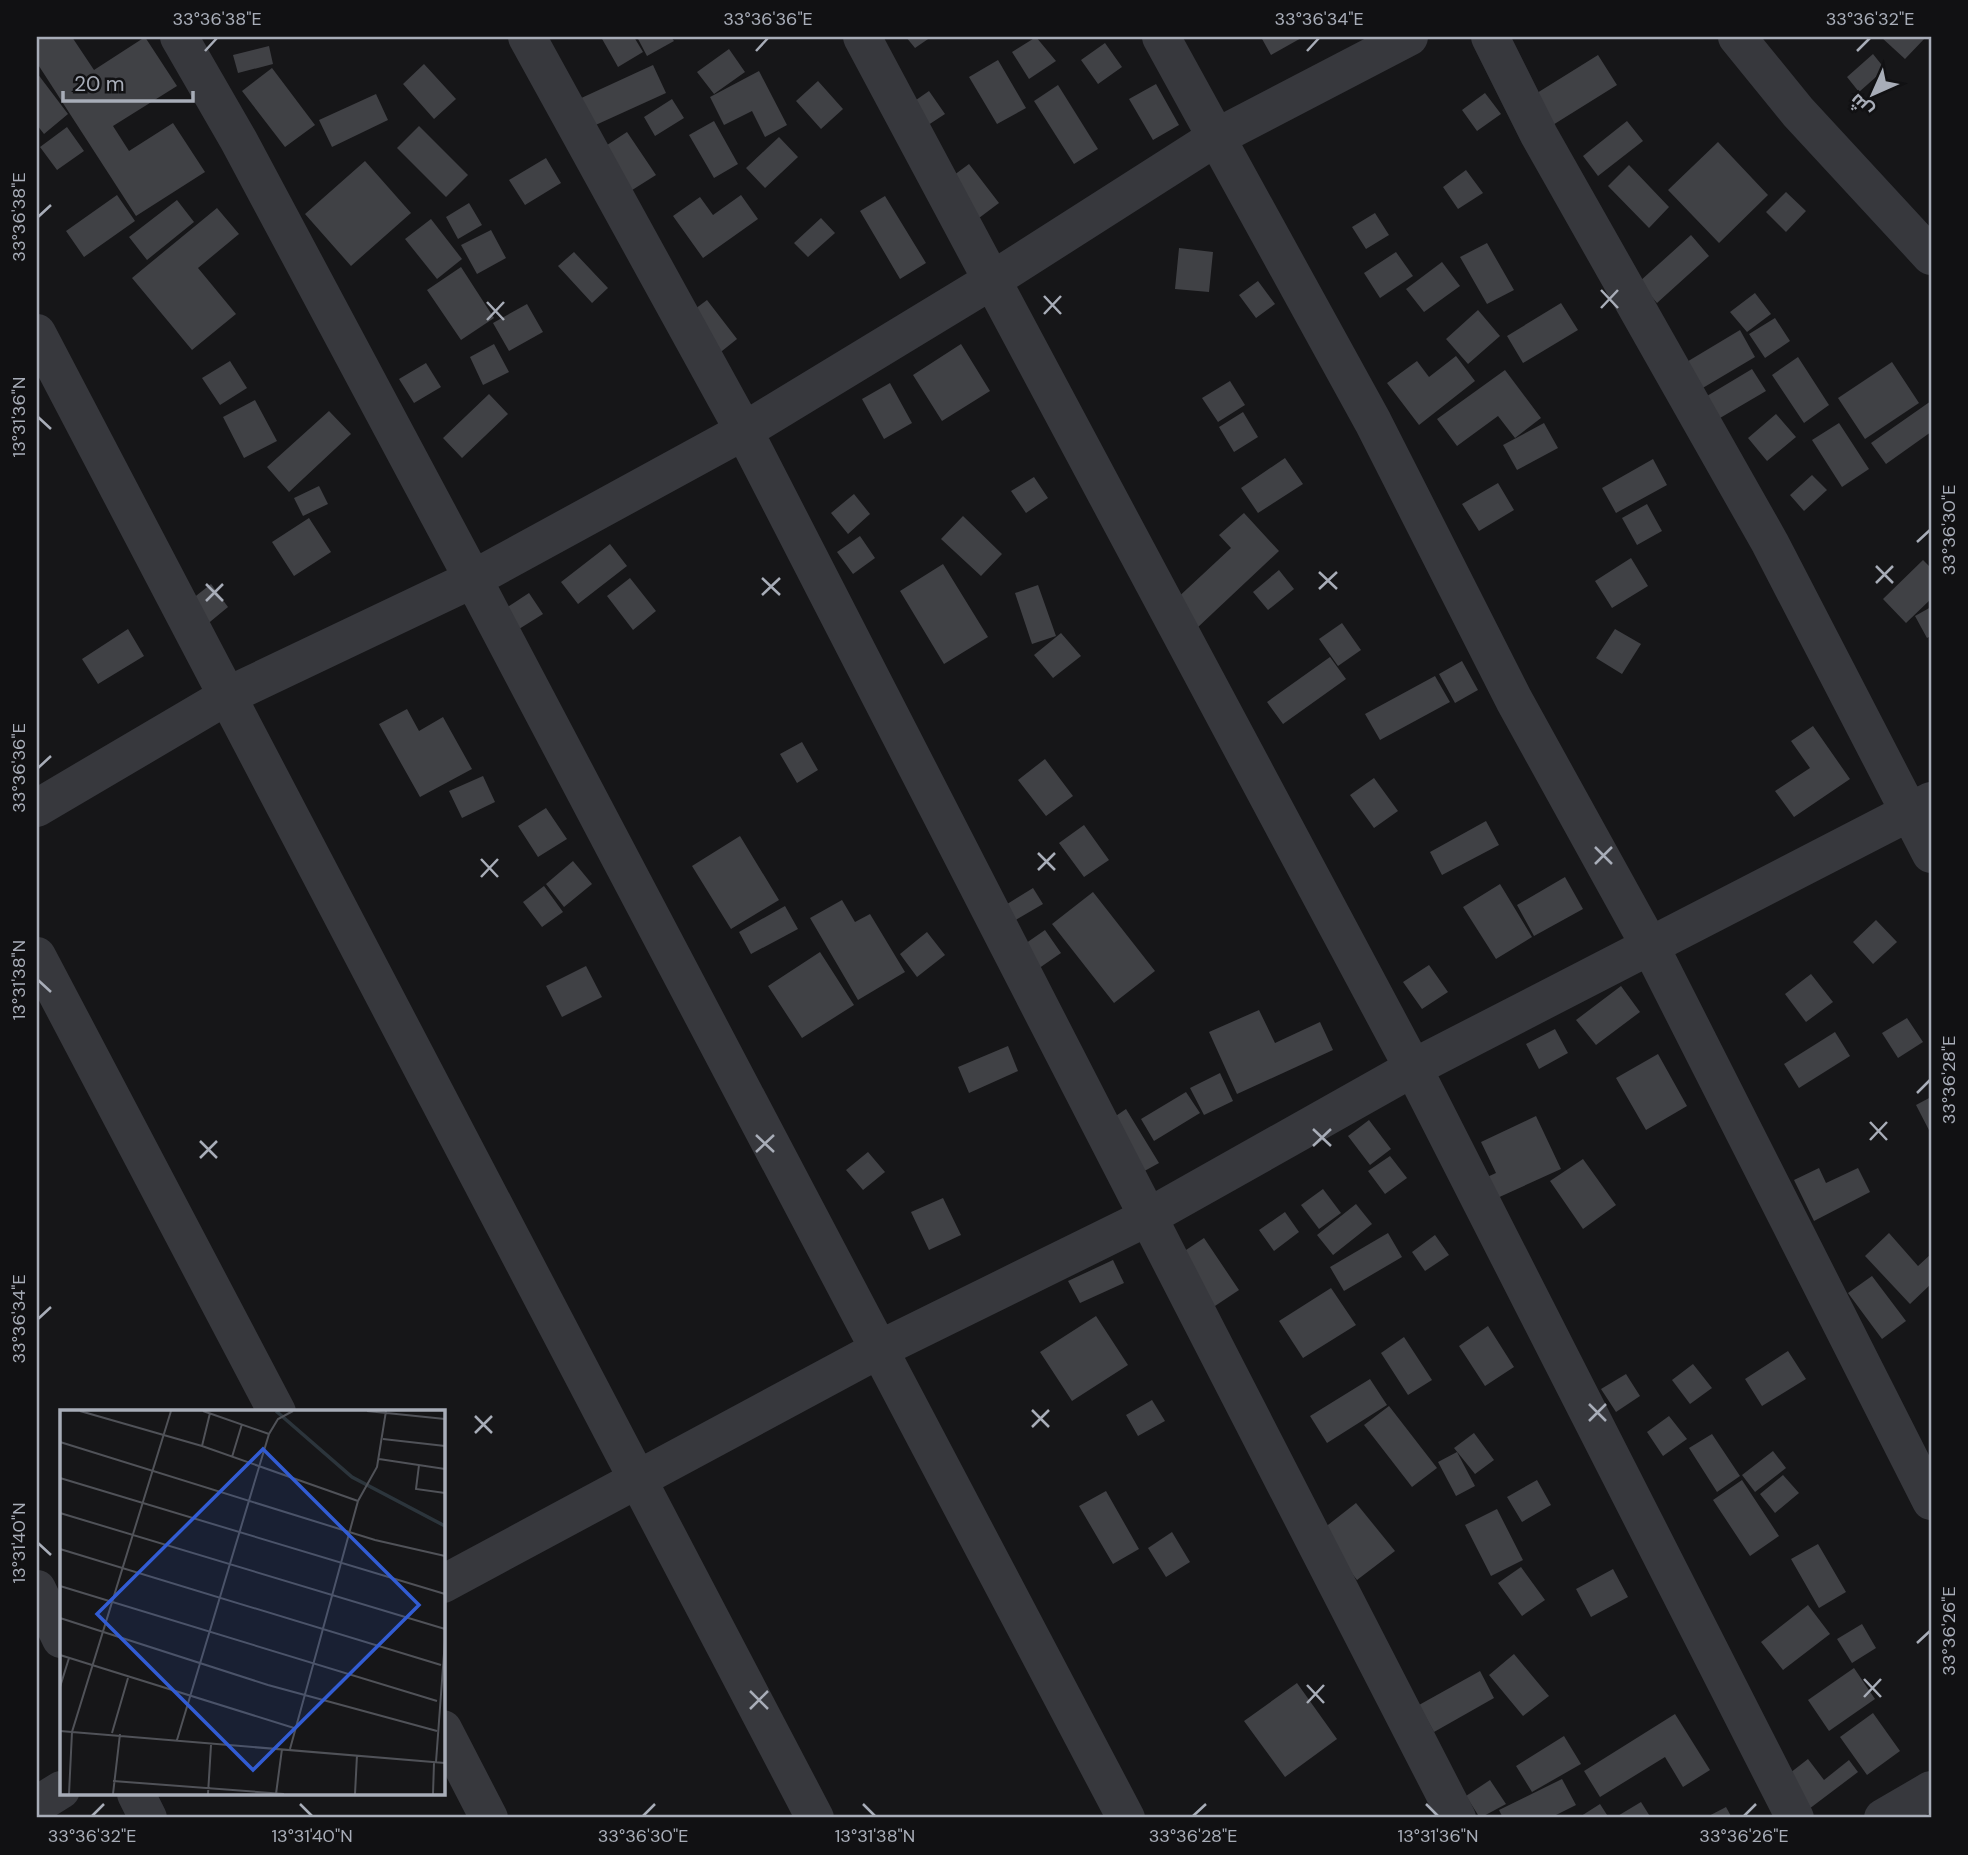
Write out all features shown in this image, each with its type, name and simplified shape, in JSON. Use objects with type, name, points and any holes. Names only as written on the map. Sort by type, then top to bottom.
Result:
[{"type":"street","points":[[179,37],[239,141],[473,579],[1126,1818]]},
{"type":"street","points":[[527,37],[744,430],[1457,1818]]},
{"type":"street","points":[[862,37],[994,279],[1413,1068],[1795,1818]]},
{"type":"street","points":[[1161,37],[1373,422],[1514,700],[1651,948],[1931,1500]]},
{"type":"street","points":[[37,808],[227,696],[473,579],[744,430],[994,279],[1215,138],[1409,37]]},
{"type":"street","points":[[1490,37],[1539,135],[1921,806],[1931,854]]},
{"type":"street","points":[[1737,37],[1798,112],[1931,256]]},
{"type":"street","points":[[37,333],[815,1818]]},
{"type":"street","points":[[444,1583],[878,1350],[1150,1216],[1413,1068],[1651,948],[1921,806]]},
{"type":"street","points":[[37,956],[276,1410]]},
{"type":"street","points":[[37,1590],[60,1637]]},
{"type":"street","points":[[444,1731],[489,1818]]},
{"type":"street","points":[[1882,1818],[1931,1790]]},
{"type":"street","points":[[37,1805],[60,1791]]},
{"type":"street","points":[[137,1796],[148,1818]]},
{"type":"building","points":[[37,37],[72,37],[94,70],[145,37],[177,86],[113,126],[129,151],[173,123],[205,172],[136,216],[37,63]]},
{"type":"building","points":[[601,37],[634,37],[643,52],[618,67]]},
{"type":"building","points":[[637,37],[671,37],[674,41],[647,56]]},
{"type":"building","points":[[906,37],[931,37],[915,48]]},
{"type":"building","points":[[1036,37],[1056,61],[1029,79],[1012,52]]},
{"type":"building","points":[[1261,37],[1303,37],[1271,55]]},
{"type":"building","points":[[1881,37],[1926,37],[1905,59]]},
{"type":"building","points":[[1105,43],[1122,67],[1098,84],[1081,60]]},
{"type":"building","points":[[269,46],[273,64],[238,73],[233,55]]},
{"type":"building","points":[[729,49],[745,72],[714,94],[697,72]]},
{"type":"building","points":[[1873,54],[1885,69],[1859,92],[1847,77]]},
{"type":"building","points":[[1598,55],[1617,85],[1548,128],[1529,98]]},
{"type":"building","points":[[998,60],[1026,108],[997,124],[969,77]]},
{"type":"building","points":[[424,64],[456,99],[434,119],[403,84]]},
{"type":"building","points":[[653,65],[666,93],[589,128],[577,100]]},
{"type":"building","points":[[272,68],[315,125],[285,147],[242,91]]},
{"type":"building","points":[[759,71],[787,125],[765,137],[752,111],[724,125],[710,97]]},
{"type":"building","points":[[37,73],[68,114],[44,134],[37,125]]},
{"type":"building","points":[[818,81],[843,109],[821,129],[796,101]]},
{"type":"building","points":[[1156,84],[1179,125],[1153,140],[1129,99]]},
{"type":"building","points":[[1058,85],[1098,149],[1074,164],[1034,101]]},
{"type":"building","points":[[929,91],[945,114],[919,131],[903,109]]},
{"type":"building","points":[[1485,93],[1501,114],[1477,131],[1462,110]]},
{"type":"building","points":[[376,94],[388,120],[332,147],[319,120]]},
{"type":"building","points":[[672,99],[684,118],[655,136],[644,117]]},
{"type":"building","points":[[714,121],[738,164],[714,178],[689,135]]},
{"type":"building","points":[[1627,121],[1643,141],[1598,176],[1583,156]]},
{"type":"building","points":[[419,126],[468,175],[446,197],[397,148]]},
{"type":"building","points":[[67,127],[84,151],[57,170],[40,147]]},
{"type":"building","points":[[627,132],[656,175],[629,192],[601,149]]},
{"type":"building","points":[[779,137],[798,157],[765,188],[746,168]]},
{"type":"building","points":[[1718,142],[1768,195],[1719,243],[1668,190]]},
{"type":"building","points":[[546,158],[561,183],[525,205],[509,180]]},
{"type":"building","points":[[365,161],[411,213],[351,266],[305,214]]},
{"type":"building","points":[[969,164],[999,203],[975,221],[946,181]]},
{"type":"building","points":[[1629,165],[1669,207],[1649,228],[1608,186]]},
{"type":"building","points":[[1466,170],[1483,193],[1458,209],[1443,187]]},
{"type":"building","points":[[1786,192],[1806,211],[1786,232],[1766,212]]},
{"type":"building","points":[[117,195],[135,221],[84,257],[66,231]]},
{"type":"building","points":[[741,195],[758,219],[703,258],[673,216],[700,197],[713,215]]},
{"type":"building","points":[[885,196],[926,263],[900,279],[860,211]]},
{"type":"building","points":[[177,200],[194,222],[147,260],[129,237]]},
{"type":"building","points":[[469,203],[482,225],[458,239],[446,217]]},
{"type":"building","points":[[217,208],[239,234],[198,268],[236,314],[192,350],[132,278]]},
{"type":"building","points":[[1375,213],[1389,235],[1366,249],[1352,227]]},
{"type":"building","points":[[821,218],[835,233],[808,257],[794,243]]},
{"type":"building","points":[[431,219],[462,259],[437,279],[405,239]]},
{"type":"building","points":[[491,230],[506,258],[477,274],[461,245]]},
{"type":"building","points":[[1691,235],[1709,256],[1657,303],[1639,282]]},
{"type":"building","points":[[1487,243],[1514,290],[1487,304],[1460,257]]},
{"type":"building","points":[[1179,248],[1213,252],[1209,292],[1175,289]]},
{"type":"building","points":[[574,252],[608,288],[592,303],[558,266]]},
{"type":"building","points":[[1396,252],[1413,276],[1380,298],[1364,273]]},
{"type":"building","points":[[1442,262],[1460,286],[1424,312],[1406,289]]},
{"type":"building","points":[[461,267],[494,318],[461,340],[427,290]]},
{"type":"building","points":[[1258,281],[1275,304],[1256,318],[1239,295]]},
{"type":"building","points":[[1755,293],[1771,314],[1747,332],[1730,312]]},
{"type":"building","points":[[707,300],[737,339],[717,355],[687,315]]},
{"type":"building","points":[[1561,303],[1578,330],[1523,363],[1507,336]]},
{"type":"building","points":[[527,304],[543,332],[509,351],[493,323]]},
{"type":"building","points":[[1478,310],[1500,336],[1468,364],[1446,339]]},
{"type":"building","points":[[1775,318],[1790,341],[1765,358],[1749,334]]},
{"type":"building","points":[[1740,330],[1755,357],[1701,389],[1685,363]]},
{"type":"building","points":[[494,344],[509,372],[483,385],[470,357]]},
{"type":"building","points":[[961,344],[990,391],[942,421],[913,375]]},
{"type":"building","points":[[1456,356],[1475,381],[1419,425],[1387,383],[1417,361],[1429,377]]},
{"type":"building","points":[[1798,357],[1829,405],[1804,423],[1772,375]]},
{"type":"building","points":[[230,361],[247,388],[220,405],[202,378]]},
{"type":"building","points":[[1892,362],[1919,403],[1865,439],[1838,398]]},
{"type":"building","points":[[426,363],[441,387],[414,403],[399,379]]},
{"type":"building","points":[[1752,369],[1766,391],[1720,418],[1707,396]]},
{"type":"building","points":[[1505,370],[1541,418],[1515,438],[1498,416],[1457,446],[1437,419]]},
{"type":"building","points":[[1230,381],[1245,405],[1218,422],[1202,398]]},
{"type":"building","points":[[890,383],[912,423],[884,439],[862,399]]},
{"type":"building","points":[[489,394],[508,414],[462,458],[443,438]]},
{"type":"building","points":[[255,400],[277,441],[244,458],[223,417]]},
{"type":"building","points":[[1931,401],[1931,432],[1886,464],[1871,443]]},
{"type":"building","points":[[329,411],[351,434],[289,492],[267,467]]},
{"type":"building","points":[[1243,412],[1258,437],[1234,452],[1219,427]]},
{"type":"building","points":[[1776,414],[1796,437],[1767,461],[1748,438]]},
{"type":"building","points":[[1544,423],[1558,448],[1517,470],[1503,445]]},
{"type":"building","points":[[1839,423],[1869,469],[1842,487],[1812,440]]},
{"type":"building","points":[[1285,458],[1303,484],[1258,513],[1241,488]]},
{"type":"building","points":[[1653,459],[1667,485],[1616,513],[1602,488]]},
{"type":"building","points":[[1812,475],[1827,490],[1804,511],[1790,495]]},
{"type":"building","points":[[1034,477],[1048,498],[1026,513],[1011,491]]},
{"type":"building","points":[[1498,483],[1514,510],[1479,531],[1462,504]]},
{"type":"building","points":[[319,486],[328,504],[303,516],[294,498]]},
{"type":"building","points":[[854,494],[870,514],[848,534],[831,513]]},
{"type":"building","points":[[1647,504],[1662,531],[1637,545],[1622,518]]},
{"type":"building","points":[[1244,513],[1279,551],[1197,628],[1173,602],[1231,548],[1219,535]]},
{"type":"building","points":[[963,516],[1002,554],[981,576],[941,539]]},
{"type":"building","points":[[309,518],[331,552],[294,576],[272,542]]},
{"type":"building","points":[[860,536],[875,558],[853,574],[837,552]]},
{"type":"building","points":[[610,544],[627,566],[578,604],[561,582]]},
{"type":"building","points":[[1631,558],[1648,586],[1612,608],[1595,581]]},
{"type":"building","points":[[1923,560],[1931,568],[1931,599],[1906,623],[1883,599]]},
{"type":"building","points":[[943,564],[988,637],[944,664],[900,591]]},
{"type":"building","points":[[1279,570],[1294,589],[1268,610],[1253,592]]},
{"type":"building","points":[[630,578],[656,611],[633,630],[607,596]]},
{"type":"building","points":[[211,584],[228,607],[205,626],[187,603]]},
{"type":"building","points":[[1038,585],[1056,636],[1032,644],[1015,593]]},
{"type":"building","points":[[529,593],[543,614],[519,629],[506,608]]},
{"type":"building","points":[[1931,607],[1931,636],[1927,638],[1915,616]]},
{"type":"building","points":[[1342,623],[1361,650],[1338,666],[1319,639]]},
{"type":"building","points":[[128,629],[144,656],[98,684],[82,659]]},
{"type":"building","points":[[1615,629],[1641,644],[1622,674],[1596,658]]},
{"type":"building","points":[[1061,633],[1081,656],[1053,678],[1034,655]]},
{"type":"building","points":[[1330,657],[1346,679],[1283,724],[1267,702]]},
{"type":"building","points":[[1462,661],[1478,690],[1455,703],[1439,674]]},
{"type":"building","points":[[1435,676],[1450,702],[1380,740],[1365,714]]},
{"type":"building","points":[[407,709],[419,731],[443,717],[472,769],[420,797],[379,724]]},
{"type":"building","points":[[1813,726],[1850,779],[1794,817],[1775,791],[1810,768],[1791,741]]},
{"type":"building","points":[[802,742],[818,770],[797,783],[780,754]]},
{"type":"building","points":[[1045,759],[1073,796],[1046,816],[1018,780]]},
{"type":"building","points":[[483,776],[495,802],[462,818],[449,791]]},
{"type":"building","points":[[1374,778],[1398,811],[1374,828],[1350,795]]},
{"type":"building","points":[[546,808],[567,839],[538,857],[518,826]]},
{"type":"building","points":[[1486,821],[1499,845],[1442,875],[1430,852]]},
{"type":"building","points":[[1084,825],[1109,860],[1084,877],[1059,843]]},
{"type":"building","points":[[740,836],[779,900],[731,929],[692,866]]},
{"type":"building","points":[[573,861],[592,884],[564,907],[546,884]]},
{"type":"building","points":[[1565,877],[1583,909],[1534,936],[1517,905]]},
{"type":"building","points":[[1500,884],[1532,937],[1496,959],[1463,907]]},
{"type":"building","points":[[544,886],[563,912],[542,927],[523,902]]},
{"type":"building","points":[[1033,888],[1043,904],[1014,921],[1004,906]]},
{"type":"building","points":[[1093,892],[1155,971],[1114,1003],[1052,924]]},
{"type":"building","points":[[842,900],[855,922],[870,914],[905,972],[858,1000],[810,918]]},
{"type":"building","points":[[785,906],[798,929],[751,954],[739,932]]},
{"type":"building","points":[[1876,920],[1897,942],[1873,964],[1853,942]]},
{"type":"building","points":[[1045,930],[1061,953],[1035,971],[1019,948]]},
{"type":"building","points":[[927,932],[945,955],[917,977],[900,954]]},
{"type":"building","points":[[820,952],[854,1005],[802,1038],[768,986]]},
{"type":"building","points":[[1429,965],[1448,992],[1422,1009],[1403,982]]},
{"type":"building","points":[[586,966],[602,997],[562,1017],[546,986]]},
{"type":"building","points":[[1811,974],[1833,1002],[1806,1022],[1785,994]]},
{"type":"building","points":[[1621,986],[1640,1012],[1596,1045],[1576,1020]]},
{"type":"building","points":[[1259,1010],[1275,1043],[1320,1022],[1333,1050],[1237,1094],[1209,1032]]},
{"type":"building","points":[[1907,1018],[1923,1042],[1898,1058],[1882,1033]]},
{"type":"building","points":[[1555,1029],[1568,1053],[1539,1069],[1526,1044]]},
{"type":"building","points":[[1835,1032],[1850,1056],[1799,1088],[1784,1064]]},
{"type":"building","points":[[1008,1046],[1018,1071],[969,1093],[958,1067]]},
{"type":"building","points":[[1658,1054],[1687,1106],[1646,1130],[1616,1078]]},
{"type":"building","points":[[1220,1073],[1233,1101],[1204,1115],[1190,1088]]},
{"type":"building","points":[[1186,1092],[1200,1113],[1154,1141],[1141,1119]]},
{"type":"building","points":[[1931,1097],[1931,1134],[1916,1105]]},
{"type":"building","points":[[1126,1109],[1159,1163],[1139,1174],[1107,1122]]},
{"type":"building","points":[[1536,1116],[1561,1169],[1484,1204],[1474,1183],[1496,1173],[1481,1142]]},
{"type":"building","points":[[1369,1120],[1391,1149],[1370,1165],[1348,1136]]},
{"type":"building","points":[[868,1152],[885,1172],[863,1190],[846,1170]]},
{"type":"building","points":[[1390,1156],[1407,1178],[1385,1194],[1368,1171]]},
{"type":"building","points":[[1583,1159],[1616,1205],[1583,1229],[1550,1181]]},
{"type":"building","points":[[1819,1168],[1826,1183],[1858,1168],[1870,1192],[1814,1221],[1794,1180]]},
{"type":"building","points":[[1323,1189],[1341,1213],[1319,1229],[1301,1205]]},
{"type":"building","points":[[943,1198],[961,1235],[929,1250],[911,1212]]},
{"type":"building","points":[[1356,1204],[1372,1224],[1333,1255],[1317,1235]]},
{"type":"building","points":[[1285,1212],[1299,1232],[1274,1251],[1259,1230]]},
{"type":"building","points":[[1388,1233],[1402,1257],[1344,1291],[1330,1267]]},
{"type":"building","points":[[1889,1233],[1918,1266],[1931,1254],[1931,1284],[1910,1304],[1865,1256]]},
{"type":"building","points":[[1435,1235],[1449,1255],[1425,1271],[1412,1252]]},
{"type":"building","points":[[1204,1238],[1239,1290],[1212,1308],[1177,1256]]},
{"type":"building","points":[[1113,1260],[1124,1283],[1080,1303],[1068,1281]]},
{"type":"building","points":[[1872,1276],[1906,1321],[1882,1339],[1848,1293]]},
{"type":"building","points":[[1331,1288],[1356,1325],[1303,1358],[1279,1321]]},
{"type":"building","points":[[1096,1316],[1128,1365],[1072,1401],[1040,1352]]},
{"type":"building","points":[[1488,1326],[1514,1367],[1485,1386],[1459,1346]]},
{"type":"building","points":[[1404,1337],[1432,1380],[1408,1395],[1381,1353]]},
{"type":"building","points":[[1788,1351],[1806,1379],[1762,1406],[1745,1379]]},
{"type":"building","points":[[1693,1364],[1712,1388],[1690,1404],[1672,1380]]},
{"type":"building","points":[[1626,1374],[1640,1396],[1616,1412],[1601,1389]]},
{"type":"building","points":[[1370,1379],[1387,1405],[1327,1443],[1310,1416]]},
{"type":"building","points":[[1152,1400],[1165,1421],[1138,1436],[1126,1415]]},
{"type":"building","points":[[1389,1406],[1437,1468],[1412,1487],[1364,1425]]},
{"type":"building","points":[[1669,1416],[1687,1439],[1663,1456],[1647,1432]]},
{"type":"building","points":[[1474,1433],[1494,1460],[1475,1474],[1454,1448]]},
{"type":"building","points":[[1712,1434],[1740,1476],[1717,1492],[1689,1448]]},
{"type":"building","points":[[1773,1451],[1786,1468],[1755,1492],[1742,1475]]},
{"type":"building","points":[[1457,1452],[1475,1486],[1456,1496],[1438,1462]]},
{"type":"building","points":[[1783,1475],[1799,1493],[1775,1513],[1760,1494]]},
{"type":"building","points":[[1537,1480],[1551,1505],[1522,1522],[1507,1497]]},
{"type":"building","points":[[1742,1480],[1779,1536],[1750,1556],[1713,1500]]},
{"type":"building","points":[[1106,1491],[1139,1549],[1113,1564],[1079,1506]]},
{"type":"building","points":[[1356,1503],[1395,1551],[1357,1580],[1319,1532]]},
{"type":"building","points":[[1497,1509],[1523,1560],[1491,1576],[1465,1525]]},
{"type":"building","points":[[1172,1532],[1190,1562],[1166,1577],[1148,1548]]},
{"type":"building","points":[[1818,1544],[1846,1592],[1819,1608],[1791,1559]]},
{"type":"building","points":[[1521,1567],[1545,1600],[1522,1616],[1498,1583]]},
{"type":"building","points":[[1613,1569],[1628,1597],[1591,1617],[1576,1589]]},
{"type":"building","points":[[1808,1605],[1830,1634],[1783,1670],[1761,1642]]},
{"type":"building","points":[[1862,1624],[1876,1648],[1852,1663],[1837,1639]]},
{"type":"building","points":[[1514,1654],[1549,1696],[1523,1716],[1489,1675]]},
{"type":"building","points":[[1854,1668],[1875,1699],[1829,1731],[1808,1700]]},
{"type":"building","points":[[1480,1671],[1494,1698],[1434,1732],[1419,1705]]},
{"type":"building","points":[[1297,1683],[1337,1739],[1285,1777],[1244,1721]]},
{"type":"building","points":[[1873,1713],[1900,1751],[1867,1775],[1840,1737]]},
{"type":"building","points":[[1675,1714],[1710,1770],[1683,1787],[1665,1757],[1600,1797],[1584,1771]]},
{"type":"building","points":[[1564,1736],[1581,1764],[1532,1792],[1516,1766]]},
{"type":"building","points":[[1808,1759],[1824,1780],[1849,1760],[1858,1772],[1805,1812],[1781,1780]]},
{"type":"building","points":[[1562,1779],[1576,1805],[1550,1818],[1503,1818],[1499,1810]]},
{"type":"building","points":[[1490,1780],[1506,1804],[1480,1818],[1466,1796]]},
{"type":"building","points":[[1641,1802],[1651,1818],[1616,1817]]},
{"type":"building","points":[[1600,1804],[1609,1818],[1578,1818]]},
{"type":"building","points":[[1726,1807],[1732,1818],[1705,1818]]}]
